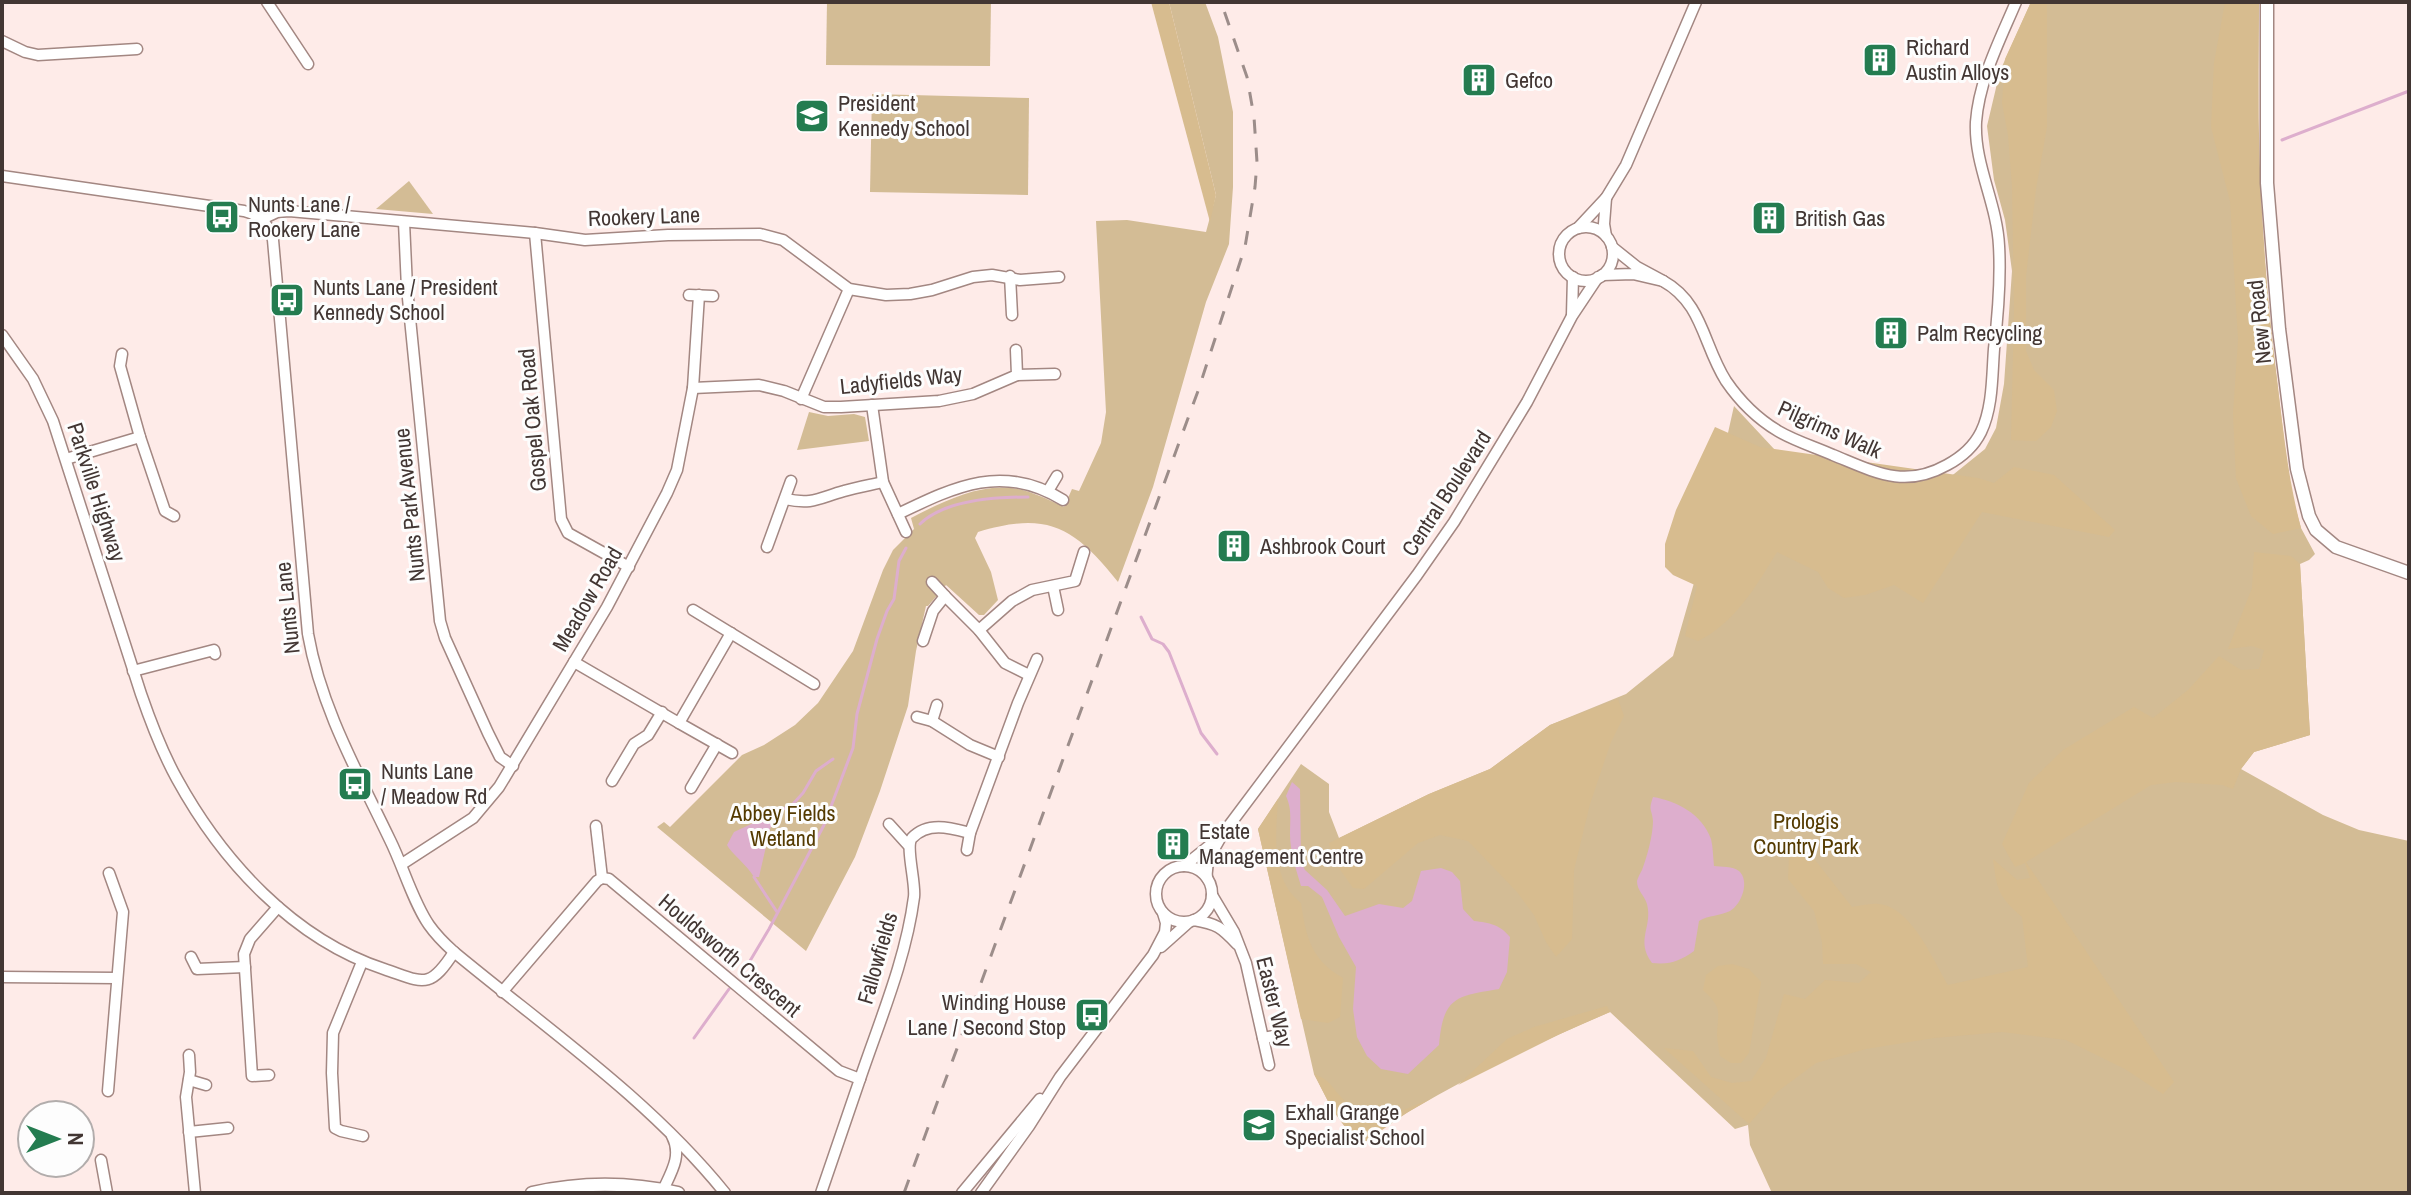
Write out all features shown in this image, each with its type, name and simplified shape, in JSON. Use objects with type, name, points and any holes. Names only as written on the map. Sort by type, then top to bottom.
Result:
[{"type":"street","points":[[267,2],[308,64]]},
{"type":"street","points":[[1663,281],[1633,274],[1583,280],[1573,277],[1560,261],[1560,248],[1567,235],[1578,228],[1606,198],[1626,165],[1696,2]]},
{"type":"street","name":"Pilgrims Walk","points":[[1612,247],[1637,267],[1677,289],[1689,302],[1726,380],[1752,412],[1774,429],[1889,476],[1928,475],[1968,450],[1981,433],[1988,413],[1999,303],[1999,245],[1996,222],[1978,159],[1976,123],[1988,70],[2016,2]]},
{"type":"street","name":"New Road","points":[[2267,2],[2267,183],[2279,329],[2297,469],[2309,516],[2316,530],[2336,547],[2409,573]]},
{"type":"street","points":[[2,41],[38,55],[137,49]]},
{"type":"street","points":[[2,176],[244,211],[262,219]]},
{"type":"street","points":[[1600,276],[1611,261],[1612,247],[1604,224],[1606,198]]},
{"type":"street","name":"Rookery Lane","points":[[262,219],[277,212],[289,211],[585,240],[760,234],[783,240],[849,289],[886,295],[910,294],[992,275],[1020,280],[1059,277]]},
{"type":"street","name":"Nunts Lane","points":[[262,219],[273,240],[313,662],[331,715],[429,925],[454,952],[666,1127],[725,1193]]},
{"type":"street","name":"Nunts Park Avenue","points":[[404,222],[407,288],[440,621],[450,651],[500,757],[513,766]]},
{"type":"street","points":[[1578,228],[1591,227],[1606,236]]},
{"type":"street","name":"Gospel Oak Road","points":[[535,233],[561,519],[568,533],[629,567]]},
{"type":"street","points":[[1010,276],[1012,315]]},
{"type":"street","name":"Central Boulevard","points":[[1207,878],[1208,863],[1222,835],[1454,522],[1527,402],[1572,316],[1600,276]]},
{"type":"street","name":"Central Boulevard","points":[[1572,316],[1573,277]]},
{"type":"street","points":[[801,399],[849,289]]},
{"type":"street","name":"Meadow Road","points":[[402,864],[473,818],[499,787],[629,567],[677,470],[693,388],[694,295],[713,296]]},
{"type":"street","name":"Parkville Highway","points":[[2,335],[21,359],[44,399],[155,732],[175,777],[221,846],[278,907],[306,930],[362,962],[427,981],[441,972],[454,952]]},
{"type":"street","points":[[1016,350],[1017,375]]},
{"type":"street","points":[[122,354],[120,366],[140,437],[165,511],[174,516]]},
{"type":"street","name":"Ladyfields Way","points":[[693,388],[759,385],[824,407],[950,398],[973,394],[1017,375],[1055,374]]},
{"type":"street","points":[[872,405],[883,482],[905,530]]},
{"type":"street","points":[[66,459],[140,437]]},
{"type":"street","points":[[1048,491],[1057,476]]},
{"type":"street","points":[[767,547],[791,481]]},
{"type":"street","points":[[898,514],[948,490],[988,481],[1021,481],[1063,500]]},
{"type":"street","points":[[785,499],[812,502],[842,491],[883,482]]},
{"type":"street","points":[[979,630],[1012,601],[1032,590],[1075,581],[1084,552]]},
{"type":"street","points":[[932,582],[979,630],[1005,663],[1029,675]]},
{"type":"street","points":[[1053,586],[1058,610]]},
{"type":"street","points":[[923,641],[933,611],[945,596]]},
{"type":"street","points":[[693,610],[814,684]]},
{"type":"street","points":[[679,723],[731,633]]},
{"type":"street","points":[[133,671],[215,650]]},
{"type":"street","points":[[967,850],[970,833],[1037,659]]},
{"type":"street","points":[[574,662],[732,753]]},
{"type":"street","points":[[932,721],[937,705]]},
{"type":"street","points":[[612,781],[634,744],[648,735],[662,712]]},
{"type":"street","points":[[917,717],[932,721],[970,745],[999,757]]},
{"type":"street","points":[[691,788],[717,744]]},
{"type":"street","points":[[889,824],[908,845],[911,839],[931,827],[970,833]]},
{"type":"street","points":[[502,992],[602,878],[596,826]]},
{"type":"street","name":"Central Boulevard","points":[[1184,866],[1222,835]]},
{"type":"street","name":"Fallowfields","points":[[860,1079],[912,915],[915,891],[908,845]]},
{"type":"street","points":[[962,1193],[1060,1077],[1153,955],[1208,909],[1212,895],[1207,878],[1196,868],[1184,866],[1169,871],[1158,885],[1156,897],[1166,927],[1153,955]]},
{"type":"street","points":[[108,1091],[123,912],[109,873]]},
{"type":"street","name":"Houldsworth Crescent","points":[[602,878],[609,879],[839,1071],[860,1079]]},
{"type":"street","name":"Easter Way","points":[[1212,895],[1241,949],[1269,1065]]},
{"type":"street","points":[[269,1075],[252,1076],[245,947],[278,907]]},
{"type":"street","points":[[1163,913],[1178,922],[1192,921]]},
{"type":"street","name":"Easter Way","points":[[1192,921],[1215,924],[1241,949]]},
{"type":"street","points":[[191,957],[197,969],[245,967]]},
{"type":"street","points":[[362,962],[333,1033],[332,1073],[335,1128],[363,1136]]},
{"type":"street","points":[[2,977],[116,978]]},
{"type":"street","points":[[1263,1038],[1279,1035]]},
{"type":"street","points":[[189,1055],[186,1097],[195,1193]]},
{"type":"street","points":[[981,1193],[1060,1077]]},
{"type":"street","points":[[821,1193],[860,1079]]},
{"type":"street","points":[[189,1080],[206,1085]]},
{"type":"street","points":[[663,1190],[677,1158],[676,1143],[666,1127]]},
{"type":"street","points":[[189,1132],[228,1128]]},
{"type":"street","points":[[101,1160],[107,1193]]},
{"type":"street","points":[[532,1193],[606,1184],[678,1193]]},
{"type":"green space","points":[[827,2],[991,2],[990,66],[826,65]]},
{"type":"green space","name":"Abbey Fields Wetland","points":[[1169,2],[1205,2],[1218,37],[1233,112],[1229,244],[1206,302],[1153,487],[1118,582],[1087,548],[1058,528],[1023,523],[978,532],[975,538],[991,572],[998,600],[984,615],[979,615],[946,585],[926,606],[908,706],[880,791],[855,857],[806,951],[657,827],[664,822],[670,827],[742,755],[795,725],[818,703],[853,651],[893,550],[914,529],[911,518],[946,501],[985,489],[1018,489],[1064,507],[1072,489],[1079,491],[1101,443],[1106,412],[1096,221],[1127,220],[1206,232],[1216,195]]},
{"type":"green space","name":"Prologis Country Park","points":[[2031,2],[2259,2],[2258,168],[2269,316],[2290,488],[2301,528],[2315,554],[2300,564],[2310,735],[2254,752],[2241,769],[2323,815],[2359,830],[2409,841],[2409,1193],[1772,1193],[1750,1145],[1748,1125],[1735,1129],[1610,1012],[1459,1084],[1403,1115],[1359,1146],[1332,1109],[1314,1074],[1258,829],[1301,764],[1329,784],[1329,812],[1339,838],[1429,794],[1490,769],[1550,725],[1626,694],[1673,656],[1696,576],[1734,406],[1775,450],[1949,478],[1985,449],[1996,428],[2004,384],[2012,271],[1987,126],[2000,71]]},
{"type":"green space","points":[[872,94],[1029,98],[1028,195],[870,192]]},
{"type":"green space","points":[[409,181],[433,214],[376,209]]},
{"type":"green space","points":[[809,412],[865,417],[869,441],[797,450]]},
{"type":"shaded area","points":[[1151,2],[1169,2],[1216,195],[1210,222]]},
{"type":"shaded area","points":[[2031,2],[2047,2],[2047,127],[2026,276],[2026,351],[2034,370],[2054,390],[2057,411],[2051,427],[2036,441],[2011,440],[2014,309],[2012,186],[2002,103],[2005,59]]},
{"type":"shaded area","points":[[2225,2],[2259,2],[2258,96],[2263,238],[2286,454],[2301,528],[2273,534],[2251,516],[2236,478],[2233,414],[2238,340],[2230,201],[2211,127],[2214,63]]},
{"type":"shaded area","points":[[1715,427],[1760,447],[1978,478],[1994,483],[2014,467],[2054,475],[2115,530],[2109,537],[1982,512],[1923,603],[1894,585],[1844,598],[1828,588],[1818,572],[1777,552],[1734,614],[1698,641],[1685,636],[1697,586],[1673,575],[1665,567],[1665,544],[1676,510]]},
{"type":"shaded area","points":[[2254,552],[2291,556],[2300,564],[2310,735],[2254,752],[2241,769],[2233,789],[2222,785],[2176,782],[2151,785],[2026,862],[2174,1082],[2163,1094],[2125,1069],[2066,1040],[2002,1032],[1934,1038],[1866,1049],[1816,1063],[1777,1092],[1749,1124],[1664,1048],[1693,1051],[1711,1077],[1732,1083],[1751,1081],[1766,1058],[1784,994],[1805,999],[1825,980],[1859,983],[1871,972],[1856,964],[1823,964],[1822,942],[1814,911],[1788,879],[1789,857],[1797,837],[1852,907],[1878,904],[1901,914],[1920,936],[1948,985],[2028,967],[2022,917],[2000,892],[1993,859],[2017,880],[2030,878],[2025,863],[2015,867],[2002,844],[2029,783],[2063,750],[2134,707],[2153,718],[2188,690],[2219,656],[2241,670],[2259,669],[2264,650],[2252,646],[2228,649],[2252,588]]},
{"type":"shaded area","points":[[1618,699],[1624,716],[1611,742],[1590,804],[1574,870],[1572,939],[1556,957],[1534,915],[1517,892],[1468,841],[1440,835],[1418,843],[1364,889],[1353,888],[1332,858],[1329,843],[1429,794],[1490,769],[1550,725]]},
{"type":"shaded area","points":[[1292,782],[1300,789],[1301,861],[1305,870],[1327,890],[1345,916],[1379,904],[1403,908],[1412,901],[1421,871],[1441,868],[1452,872],[1460,881],[1463,909],[1474,921],[1494,925],[1510,937],[1507,972],[1499,989],[1472,994],[1454,1002],[1444,1017],[1439,1045],[1408,1074],[1381,1069],[1367,1056],[1357,1037],[1353,1009],[1356,967],[1322,897],[1308,886],[1301,886],[1294,860],[1286,796]]},
{"type":"shaded area","points":[[1653,797],[1680,805],[1702,822],[1711,839],[1714,866],[1736,869],[1744,880],[1743,892],[1734,908],[1699,921],[1694,951],[1670,963],[1652,963],[1647,955],[1648,912],[1637,881],[1651,839]]},
{"type":"shaded area","points":[[1278,799],[1277,855],[1284,882],[1301,903],[1308,937],[1317,955],[1343,978],[1340,1017],[1328,1023],[1301,1019],[1258,829]]},
{"type":"shaded area","points":[[768,816],[775,818],[759,877],[754,877],[727,845],[734,832]]},
{"type":"shaded area","points":[[1732,964],[1749,969],[1761,982],[1749,1053],[1741,1063],[1731,1063],[1720,1056],[1718,1010],[1703,990],[1706,975],[1718,966]]},
{"type":"shaded area","points":[[1607,1006],[1610,1012],[1458,1085],[1507,1039],[1534,1027]]},
{"type":"shaded area","points":[[1314,1074],[1327,1081],[1353,1108],[1363,1112],[1386,1114],[1432,1098],[1359,1146],[1332,1109]]},
{"type":"waterway","points":[[2282,140],[2409,91]]},
{"type":"waterway","points":[[920,524],[930,516],[956,505],[986,499],[1028,497]]},
{"type":"waterway","points":[[744,971],[824,825],[853,748],[857,714],[877,639],[894,599],[899,561],[906,548]]},
{"type":"waterway","points":[[1141,617],[1152,639],[1163,644],[1169,652],[1201,733],[1217,754]]},
{"type":"waterway","points":[[774,817],[792,805],[816,771],[833,759]]},
{"type":"waterway","points":[[754,877],[777,912]]},
{"type":"waterway","points":[[694,1038],[729,989]]},
{"type":"railway","points":[[904,1193],[1198,391],[1245,247],[1257,162],[1254,117],[1247,77],[1221,2]]},
{"type":"place","name":"Richard Austin Alloys","points":[[1880,60]]},
{"type":"place","name":"Gefco","points":[[1479,80]]},
{"type":"place","name":"President Kennedy School","points":[[812,116]]},
{"type":"place","name":"Nunts Lane / Rookery Lane","points":[[222,217]]},
{"type":"place","name":"British Gas","points":[[1769,218]]},
{"type":"place","name":"Nunts Lane / President Kennedy School","points":[[287,300]]},
{"type":"place","name":"Palm Recycling","points":[[1891,333]]},
{"type":"place","name":"Ashbrook Court","points":[[1234,546]]},
{"type":"place","name":"Nunts Lane / Meadow Rd","points":[[355,784]]},
{"type":"place","name":"Estate Management Centre","points":[[1173,844]]},
{"type":"place","name":"Winding House Lane / Second Stop","points":[[1092,1015]]},
{"type":"place","name":"Exhall Grange Specialist School","points":[[1259,1125]]}]
